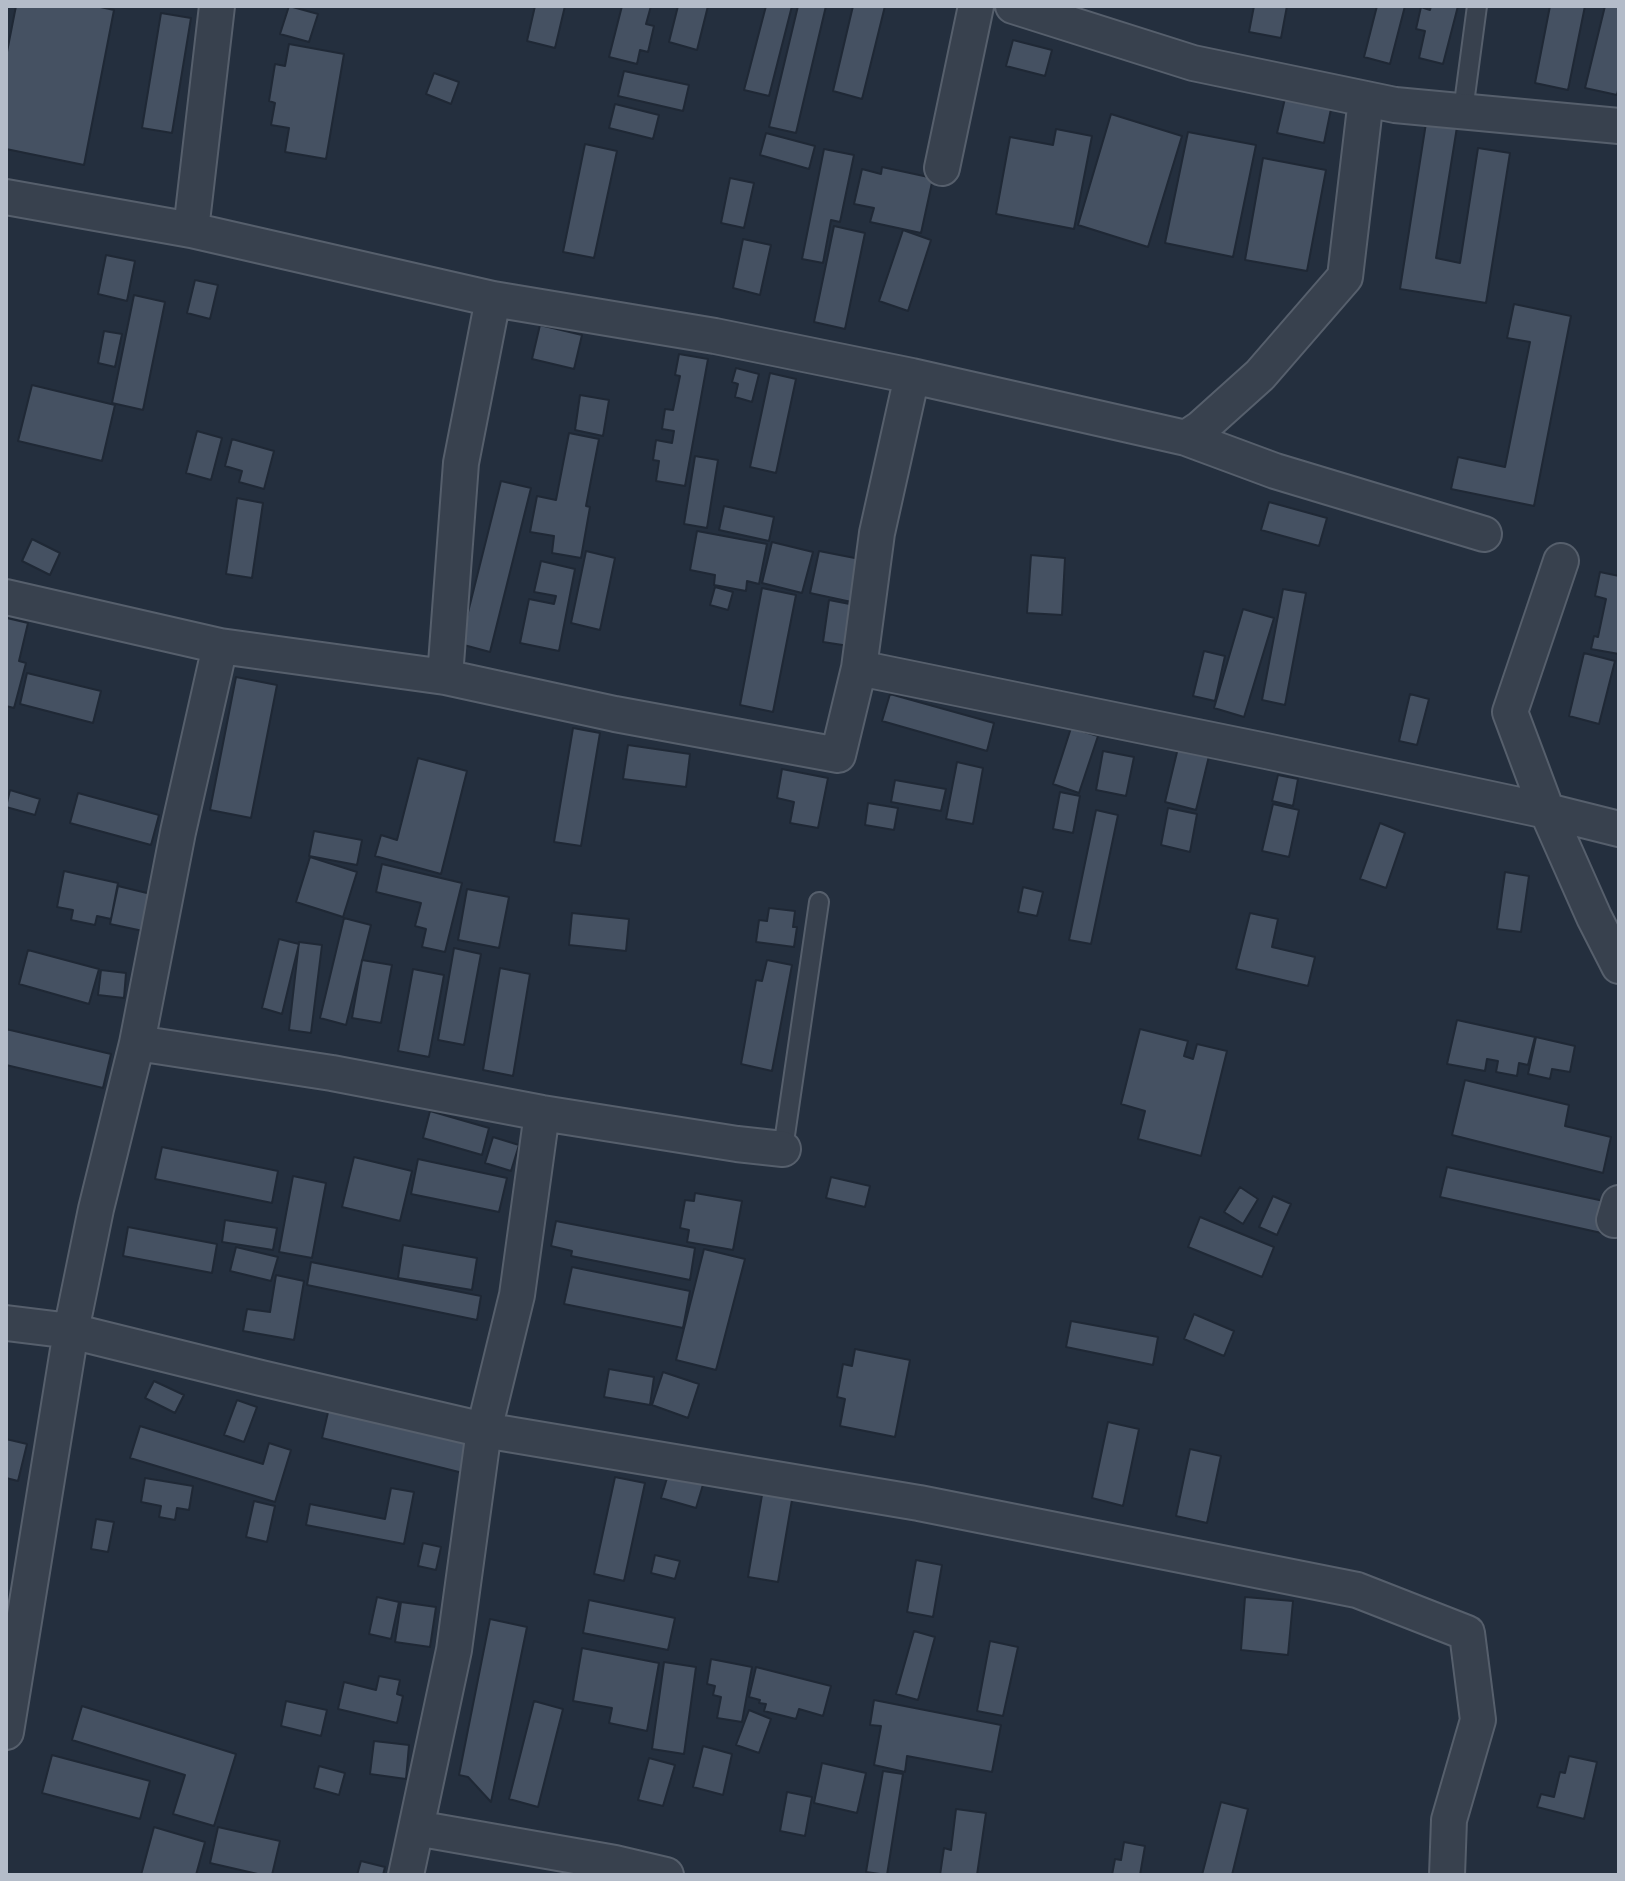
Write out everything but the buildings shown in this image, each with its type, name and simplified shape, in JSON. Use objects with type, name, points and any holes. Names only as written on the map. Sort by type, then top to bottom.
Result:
[{"type":"street","points":[[191,230],[217,6]]},
{"type":"street","points":[[942,168],[976,6]]},
{"type":"street","points":[[1013,6],[1193,63],[1395,105],[1619,126]]},
{"type":"street","points":[[1186,438],[1260,375],[1345,277],[1366,99]]},
{"type":"street","points":[[6,197],[191,230],[493,299],[715,336],[912,376],[1186,438],[1275,471],[1484,534]]},
{"type":"street","points":[[445,677],[461,463],[493,299]]},
{"type":"street","points":[[6,597],[220,646],[445,677],[615,714],[838,755],[859,668],[877,533],[912,376]]},
{"type":"street","points":[[1561,561],[1510,712],[1547,811],[1619,966]]},
{"type":"street","points":[[6,1732],[71,1331],[96,1209],[137,1043],[178,832],[220,646]]},
{"type":"street","points":[[859,668],[1266,751],[1619,829]]},
{"type":"street","points":[[137,1043],[332,1073],[542,1113],[783,1149]]},
{"type":"street","points":[[406,1875],[454,1650],[484,1430],[517,1295],[542,1113]]},
{"type":"street","points":[[6,1323],[71,1331],[484,1430],[919,1503],[1357,1590],[1467,1633],[1478,1720],[1449,1820],[1447,1875]]},
{"type":"street","points":[[416,1828],[666,1875]]},
{"type":"lane","points":[[1463,111],[1477,6]]},
{"type":"lane","points":[[783,1149],[819,902]]}]
